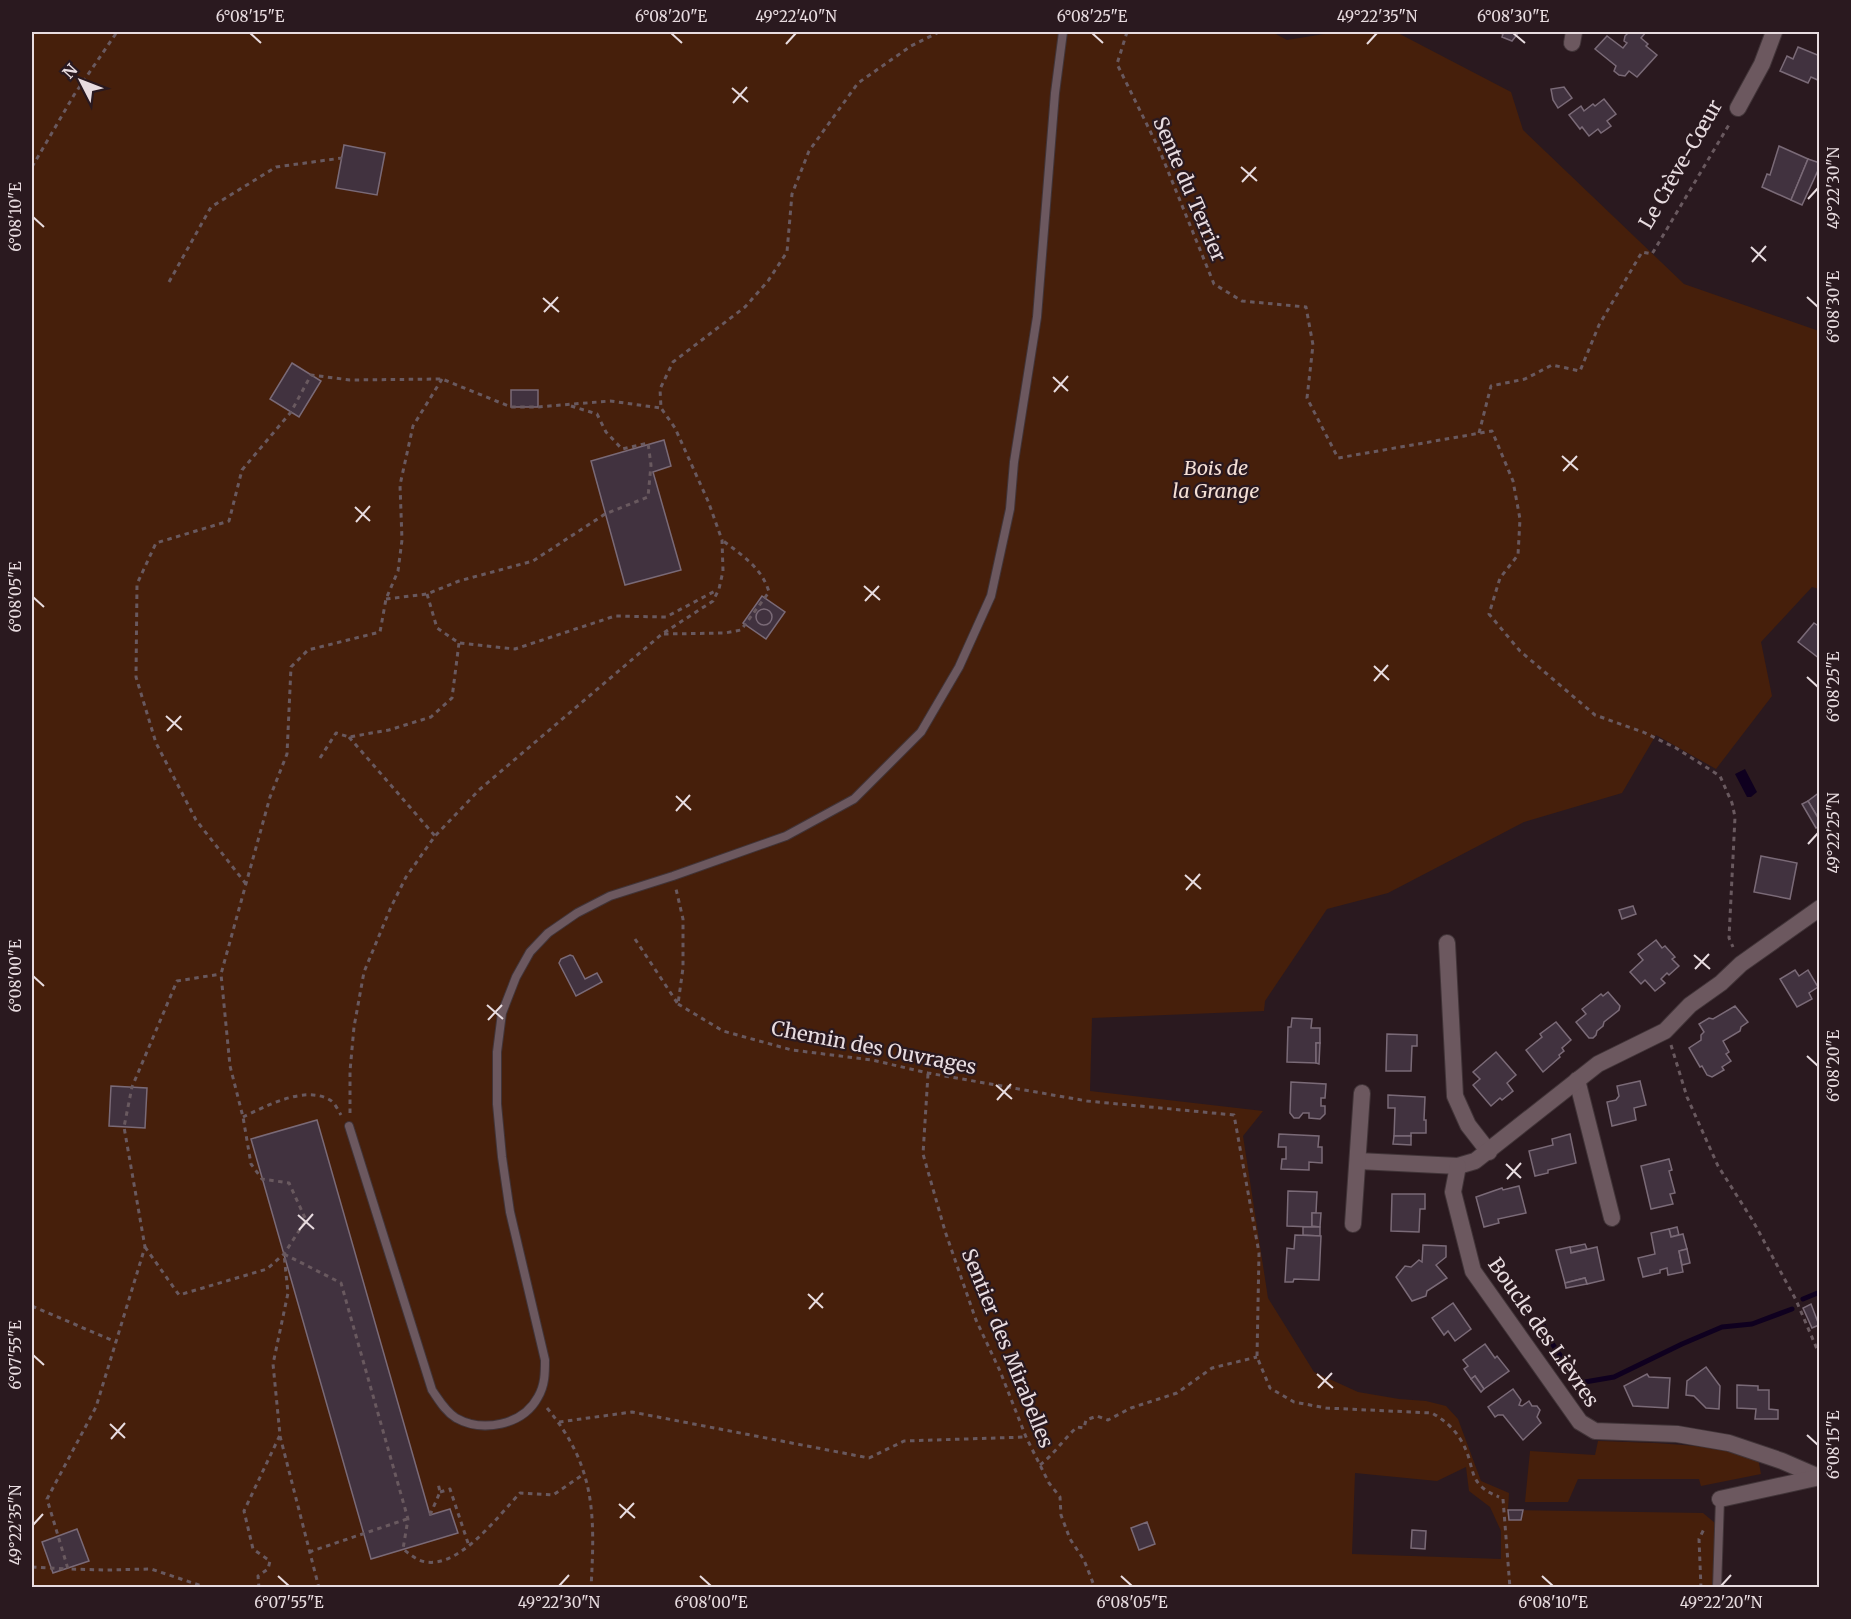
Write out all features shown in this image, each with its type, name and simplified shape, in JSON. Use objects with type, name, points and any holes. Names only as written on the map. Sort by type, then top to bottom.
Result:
[{"type":"street","name":"Le Crève-Cœur","points":[[1738,108],[1762,64],[1774,32]]},
{"type":"street","points":[[1358,1161],[1458,1166],[1475,1161],[1598,1064],[1668,1038],[1690,1005],[1721,983],[1741,964],[1818,913]]},
{"type":"street","points":[[1447,943],[1455,1096],[1468,1125],[1489,1152]]},
{"type":"street","points":[[1577,1080],[1612,1218]]},
{"type":"street","points":[[1353,1224],[1362,1093]]},
{"type":"street","name":"Boucle des Lièvres","points":[[1458,1166],[1453,1192],[1473,1271],[1580,1422],[1595,1431],[1677,1434],[1729,1443],[1782,1461],[1819,1477]]},
{"type":"street","points":[[1720,1499],[1819,1477]]},
{"type":"lane","points":[[349,1126],[432,1390],[442,1406],[456,1418],[473,1425],[492,1426],[510,1422],[526,1412],[538,1398],[545,1380],[545,1360],[510,1212],[497,1104],[497,1052],[502,1013],[516,977],[530,952],[548,933],[577,913],[610,896],[786,836],[854,799],[921,732],[959,667],[991,596],[1010,508],[1014,462],[1037,317],[1054,105],[1063,32]]},
{"type":"lane","points":[[1717,1587],[1720,1499]]},
{"type":"path","points":[[32,167],[75,95],[117,32]]},
{"type":"path","points":[[349,1126],[352,1049],[364,972],[391,907],[406,878],[435,836],[479,790],[662,634],[712,601],[719,589],[723,571],[723,540],[675,428],[661,408],[660,389],[673,362],[745,307],[768,281],[787,252],[792,194],[808,152],[858,83],[911,45],[939,32]]},
{"type":"path","name":"Sente du Terrier","points":[[1127,32],[1117,64],[1158,149],[1214,284],[1242,301],[1306,307],[1313,345],[1306,398],[1338,458],[1479,433]]},
{"type":"path","name":"Le Crève-Cœur","points":[[1479,433],[1491,386],[1525,379],[1552,365],[1580,371],[1599,325],[1642,252],[1652,254],[1738,108]]},
{"type":"path","points":[[169,282],[211,207],[276,167],[342,158]]},
{"type":"path","points":[[246,884],[196,820],[156,743],[136,677],[137,584],[156,543],[229,521],[242,470],[291,412],[310,375],[350,380],[442,379],[511,407],[610,401],[661,408]]},
{"type":"path","points":[[222,974],[177,981],[132,1087],[124,1127],[145,1247],[179,1294],[267,1269],[284,1254],[306,1220],[290,1183],[262,1179],[251,1164],[243,1117],[230,1066],[222,974],[270,797],[286,754],[291,667],[308,650],[380,632],[386,599],[398,571],[402,540],[400,485],[413,426],[442,379]]},
{"type":"path","points":[[386,599],[427,594],[459,581],[533,561],[605,514],[648,497],[651,465],[648,443],[622,449],[606,432],[597,414],[569,405]]},
{"type":"path","points":[[1479,433],[1492,431],[1513,481],[1520,519],[1518,555],[1500,578],[1489,614],[1520,651],[1595,715],[1643,732],[1668,744],[1720,776],[1732,803],[1735,817],[1729,938],[1741,964]]},
{"type":"path","points":[[662,634],[725,633],[741,630],[769,592],[765,579],[752,563],[723,540]]},
{"type":"path","points":[[427,594],[437,628],[459,643],[515,649],[615,616],[666,618],[719,589]]},
{"type":"path","points":[[320,758],[336,733],[349,737],[389,730],[431,717],[452,698],[459,643]]},
{"type":"path","points":[[349,737],[435,836]]},
{"type":"path","points":[[673,876],[683,920],[683,968],[678,1004]]},
{"type":"path","points":[[635,939],[678,1004]]},
{"type":"path","name":"Chemin des Ouvrages","points":[[678,1004],[723,1031],[792,1050],[872,1060],[928,1073],[1087,1101],[1234,1115],[1258,1253],[1257,1357],[1270,1388],[1294,1402],[1326,1408],[1432,1413],[1445,1420],[1462,1442],[1477,1484],[1486,1492],[1501,1498],[1510,1587]]},
{"type":"path","points":[[1668,1038],[1687,1097],[1718,1166],[1753,1221],[1796,1300],[1820,1356]]},
{"type":"path","name":"Sentier des Mirabelles","points":[[928,1073],[923,1154],[945,1231],[976,1320],[1000,1371],[1026,1437],[1049,1483],[1060,1497],[1061,1515],[1070,1539],[1084,1560],[1095,1587]]},
{"type":"path","points":[[243,1117],[280,1100],[314,1094],[332,1101],[349,1126]]},
{"type":"path","points":[[68,1569],[47,1499],[96,1407],[145,1247]]},
{"type":"path","points":[[284,1254],[288,1293],[273,1364],[280,1435],[319,1587]]},
{"type":"path","points":[[284,1254],[341,1283],[408,1519],[403,1549],[420,1560],[439,1562],[460,1553],[469,1546],[520,1493],[553,1495],[584,1474]]},
{"type":"path","points":[[32,1306],[116,1342]]},
{"type":"path","points":[[1040,1465],[1054,1454],[1065,1438],[1077,1428],[1084,1428],[1086,1420],[1097,1416],[1108,1420],[1131,1408],[1178,1393],[1212,1368],[1257,1357]]},
{"type":"path","points":[[538,1398],[567,1434],[584,1474],[591,1498],[594,1529],[591,1587]]},
{"type":"path","points":[[559,1422],[632,1412],[869,1458],[904,1441],[1026,1437]]},
{"type":"path","points":[[259,1587],[258,1576],[268,1569],[270,1561],[253,1549],[244,1511],[280,1435]]},
{"type":"path","points":[[430,1515],[440,1492],[438,1483]]},
{"type":"path","points":[[440,1492],[450,1489],[469,1546]]},
{"type":"path","points":[[1701,1587],[1699,1539],[1709,1518]]},
{"type":"path","points":[[309,1552],[408,1519]]},
{"type":"path","points":[[32,1567],[151,1569],[208,1587]]},
{"type":"green space","name":"Bois de la Grange","points":[[32,32],[1272,32],[1287,40],[1337,32],[1396,32],[1511,92],[1523,130],[1684,284],[1819,331],[1819,589],[1812,587],[1761,642],[1772,696],[1716,769],[1656,735],[1622,793],[1524,822],[1388,893],[1327,909],[1265,1001],[1264,1011],[1092,1018],[1090,1091],[1263,1111],[1243,1136],[1268,1298],[1314,1372],[1358,1392],[1446,1406],[1458,1419],[1481,1481],[1509,1493],[1508,1510],[1703,1513],[1715,1523],[1713,1587],[32,1588]],"holes":[[[1466,1467],[1469,1491],[1490,1507],[1501,1531],[1501,1559],[1352,1554],[1355,1473],[1437,1481]]]},
{"type":"green space","points":[[1598,1441],[1719,1449],[1758,1458],[1761,1474],[1701,1486],[1699,1479],[1578,1479],[1568,1502],[1525,1502],[1530,1451],[1595,1455]]},
{"type":"shaded area","points":[[1745,769],[1757,792],[1751,797],[1747,797],[1735,774]]},
{"type":"building","points":[[1497,32],[1519,32],[1512,41]]},
{"type":"building","points":[[1629,32],[1646,32],[1641,38],[1648,44],[1646,46],[1657,55],[1637,77],[1629,71],[1625,76],[1619,75],[1614,71],[1616,66],[1595,49],[1607,36],[1623,48],[1627,43],[1624,41],[1625,36]]},
{"type":"building","points":[[1798,47],[1820,56],[1820,81],[1811,77],[1808,83],[1780,71],[1787,56],[1793,59]]},
{"type":"building","points":[[1564,87],[1572,98],[1558,108],[1553,100],[1551,89]]},
{"type":"building","points":[[1604,99],[1616,114],[1607,121],[1611,126],[1601,133],[1598,129],[1589,136],[1569,115],[1581,106],[1584,111]]},
{"type":"building","points":[[344,145],[385,153],[377,195],[336,188]]},
{"type":"building","points":[[1779,146],[1808,159],[1791,200],[1762,187],[1767,174],[1770,175]]},
{"type":"building","points":[[1808,159],[1820,163],[1820,166],[1802,205],[1791,200]]},
{"type":"building","points":[[292,363],[321,381],[299,417],[270,399]]},
{"type":"building","points":[[511,390],[538,390],[538,407],[511,407]]},
{"type":"building","points":[[664,440],[671,466],[653,472],[681,570],[625,585],[591,461]]},
{"type":"building","points":[[762,596],[785,612],[766,639],[743,623]]},
{"type":"building","points":[[761,609],[767,609],[772,617],[770,623],[761,625],[756,620],[756,614]]},
{"type":"building","points":[[1814,623],[1820,627],[1820,659],[1798,642]]},
{"type":"building","points":[[1820,792],[1820,821],[1808,801]]},
{"type":"building","points":[[1808,801],[1820,821],[1820,826],[1816,828],[1802,804]]},
{"type":"building","points":[[1761,856],[1797,863],[1790,899],[1754,892]]},
{"type":"building","points":[[1633,906],[1636,914],[1622,919],[1619,910]]},
{"type":"building","points":[[1656,940],[1662,948],[1665,946],[1675,957],[1672,959],[1679,966],[1661,979],[1665,983],[1655,991],[1645,980],[1641,984],[1630,972],[1643,960],[1638,954]]},
{"type":"building","points":[[573,956],[585,979],[597,973],[602,982],[576,996],[559,963],[561,959]]},
{"type":"building","points":[[1795,970],[1799,976],[1808,970],[1818,987],[1809,993],[1812,999],[1797,1007],[1780,979]]},
{"type":"building","points":[[1608,992],[1620,1006],[1619,1010],[1604,1022],[1593,1038],[1589,1038],[1576,1022],[1586,1014],[1582,1009],[1601,994],[1603,996]]},
{"type":"building","points":[[1735,1006],[1748,1022],[1741,1027],[1740,1031],[1723,1041],[1729,1052],[1726,1054],[1731,1061],[1722,1067],[1724,1070],[1712,1077],[1707,1075],[1702,1066],[1700,1067],[1689,1048],[1701,1040],[1704,1032],[1699,1024]]},
{"type":"building","points":[[1292,1018],[1312,1019],[1311,1028],[1320,1028],[1320,1043],[1316,1043],[1316,1063],[1287,1062],[1288,1027],[1291,1027]]},
{"type":"building","points":[[1556,1022],[1571,1040],[1562,1048],[1564,1051],[1559,1055],[1560,1057],[1543,1072],[1526,1050],[1542,1037],[1540,1034]]},
{"type":"building","points":[[1387,1034],[1417,1035],[1417,1046],[1412,1046],[1411,1071],[1386,1071]]},
{"type":"building","points":[[1316,1043],[1320,1043],[1319,1064],[1316,1063]]},
{"type":"building","points":[[1496,1052],[1516,1075],[1507,1083],[1513,1091],[1491,1106],[1473,1085],[1480,1079],[1473,1072]]},
{"type":"building","points":[[1640,1081],[1646,1105],[1634,1108],[1636,1120],[1612,1126],[1607,1102],[1616,1100],[1619,1096],[1617,1086]]},
{"type":"building","points":[[1291,1082],[1326,1084],[1325,1098],[1321,1098],[1321,1106],[1325,1106],[1325,1114],[1320,1119],[1309,1118],[1309,1113],[1303,1113],[1299,1118],[1294,1118],[1290,1113]]},
{"type":"building","points":[[111,1086],[147,1088],[145,1128],[109,1126]]},
{"type":"building","points":[[1388,1095],[1425,1097],[1426,1133],[1394,1136],[1395,1108],[1388,1108]]},
{"type":"building","points":[[317,1120],[430,1515],[450,1509],[458,1533],[371,1559],[251,1139]]},
{"type":"building","points":[[1279,1134],[1319,1136],[1318,1147],[1322,1147],[1322,1163],[1309,1162],[1309,1170],[1281,1169],[1282,1159],[1286,1159],[1286,1147],[1278,1147]]},
{"type":"building","points":[[1570,1134],[1576,1163],[1535,1176],[1529,1151],[1553,1145],[1552,1139]]},
{"type":"building","points":[[1394,1136],[1411,1136],[1411,1145],[1393,1144]]},
{"type":"building","points":[[1669,1159],[1672,1170],[1669,1171],[1675,1193],[1670,1194],[1673,1204],[1651,1209],[1641,1166]]},
{"type":"building","points":[[1519,1186],[1526,1213],[1498,1219],[1499,1223],[1484,1227],[1476,1197],[1502,1188],[1503,1190]]},
{"type":"building","points":[[1288,1191],[1317,1192],[1316,1213],[1312,1213],[1312,1227],[1287,1226]]},
{"type":"building","points":[[1392,1194],[1425,1194],[1425,1209],[1420,1209],[1419,1232],[1391,1231]]},
{"type":"building","points":[[1312,1213],[1321,1213],[1320,1227],[1312,1226]]},
{"type":"building","points":[[1303,1227],[1320,1227],[1320,1236],[1303,1235]]},
{"type":"building","points":[[1677,1227],[1679,1235],[1671,1237],[1669,1229]]},
{"type":"building","points":[[1669,1229],[1671,1237],[1683,1234],[1687,1249],[1679,1251],[1683,1272],[1668,1275],[1667,1268],[1660,1270],[1660,1273],[1643,1277],[1638,1258],[1655,1254],[1651,1233]]},
{"type":"building","points":[[1295,1235],[1321,1236],[1319,1280],[1294,1279],[1293,1282],[1285,1282],[1287,1248],[1294,1249]]},
{"type":"building","points":[[1585,1244],[1587,1249],[1571,1253],[1570,1247]]},
{"type":"building","points":[[1423,1245],[1446,1246],[1446,1257],[1436,1265],[1447,1278],[1427,1291],[1426,1296],[1412,1301],[1396,1277],[1405,1266],[1411,1267],[1419,1260],[1422,1262]]},
{"type":"building","points":[[1570,1247],[1571,1253],[1597,1247],[1604,1280],[1587,1284],[1585,1278],[1565,1283],[1556,1250]]},
{"type":"building","points":[[1687,1249],[1690,1263],[1682,1265],[1679,1251]]},
{"type":"building","points":[[1585,1278],[1587,1284],[1566,1288],[1565,1283]]},
{"type":"building","points":[[1453,1303],[1471,1329],[1455,1341],[1448,1331],[1444,1335],[1432,1318]]},
{"type":"building","points":[[1811,1304],[1819,1325],[1812,1328],[1803,1308]]},
{"type":"building","points":[[1485,1344],[1495,1358],[1497,1356],[1509,1371],[1484,1389],[1475,1376],[1471,1379],[1464,1369],[1468,1366],[1463,1360]]},
{"type":"building","points":[[1706,1367],[1720,1386],[1719,1409],[1706,1408],[1694,1396],[1686,1395],[1687,1381]]},
{"type":"building","points":[[1647,1374],[1649,1377],[1670,1378],[1668,1408],[1633,1406],[1624,1386]]},
{"type":"building","points":[[1475,1376],[1484,1389],[1481,1392],[1471,1379]]},
{"type":"building","points":[[1737,1385],[1758,1386],[1758,1390],[1769,1390],[1769,1409],[1778,1410],[1778,1419],[1755,1419],[1756,1409],[1737,1408]]},
{"type":"building","points":[[1513,1389],[1521,1400],[1519,1405],[1522,1406],[1529,1401],[1532,1406],[1537,1406],[1540,1410],[1537,1417],[1541,1423],[1523,1440],[1503,1415],[1495,1417],[1488,1407]]},
{"type":"building","points":[[1508,1510],[1523,1510],[1521,1520],[1509,1520]]},
{"type":"building","points":[[1147,1522],[1155,1544],[1139,1550],[1131,1528]]},
{"type":"building","points":[[77,1529],[89,1561],[53,1573],[42,1542]]},
{"type":"building","points":[[1412,1530],[1426,1531],[1425,1549],[1411,1548]]},
{"type":"waterway","points":[[1803,1299],[1820,1292]]},
{"type":"waterway","points":[[1541,1320],[1551,1342],[1579,1383],[1614,1377],[1722,1327],[1752,1324],[1792,1309]]}]
